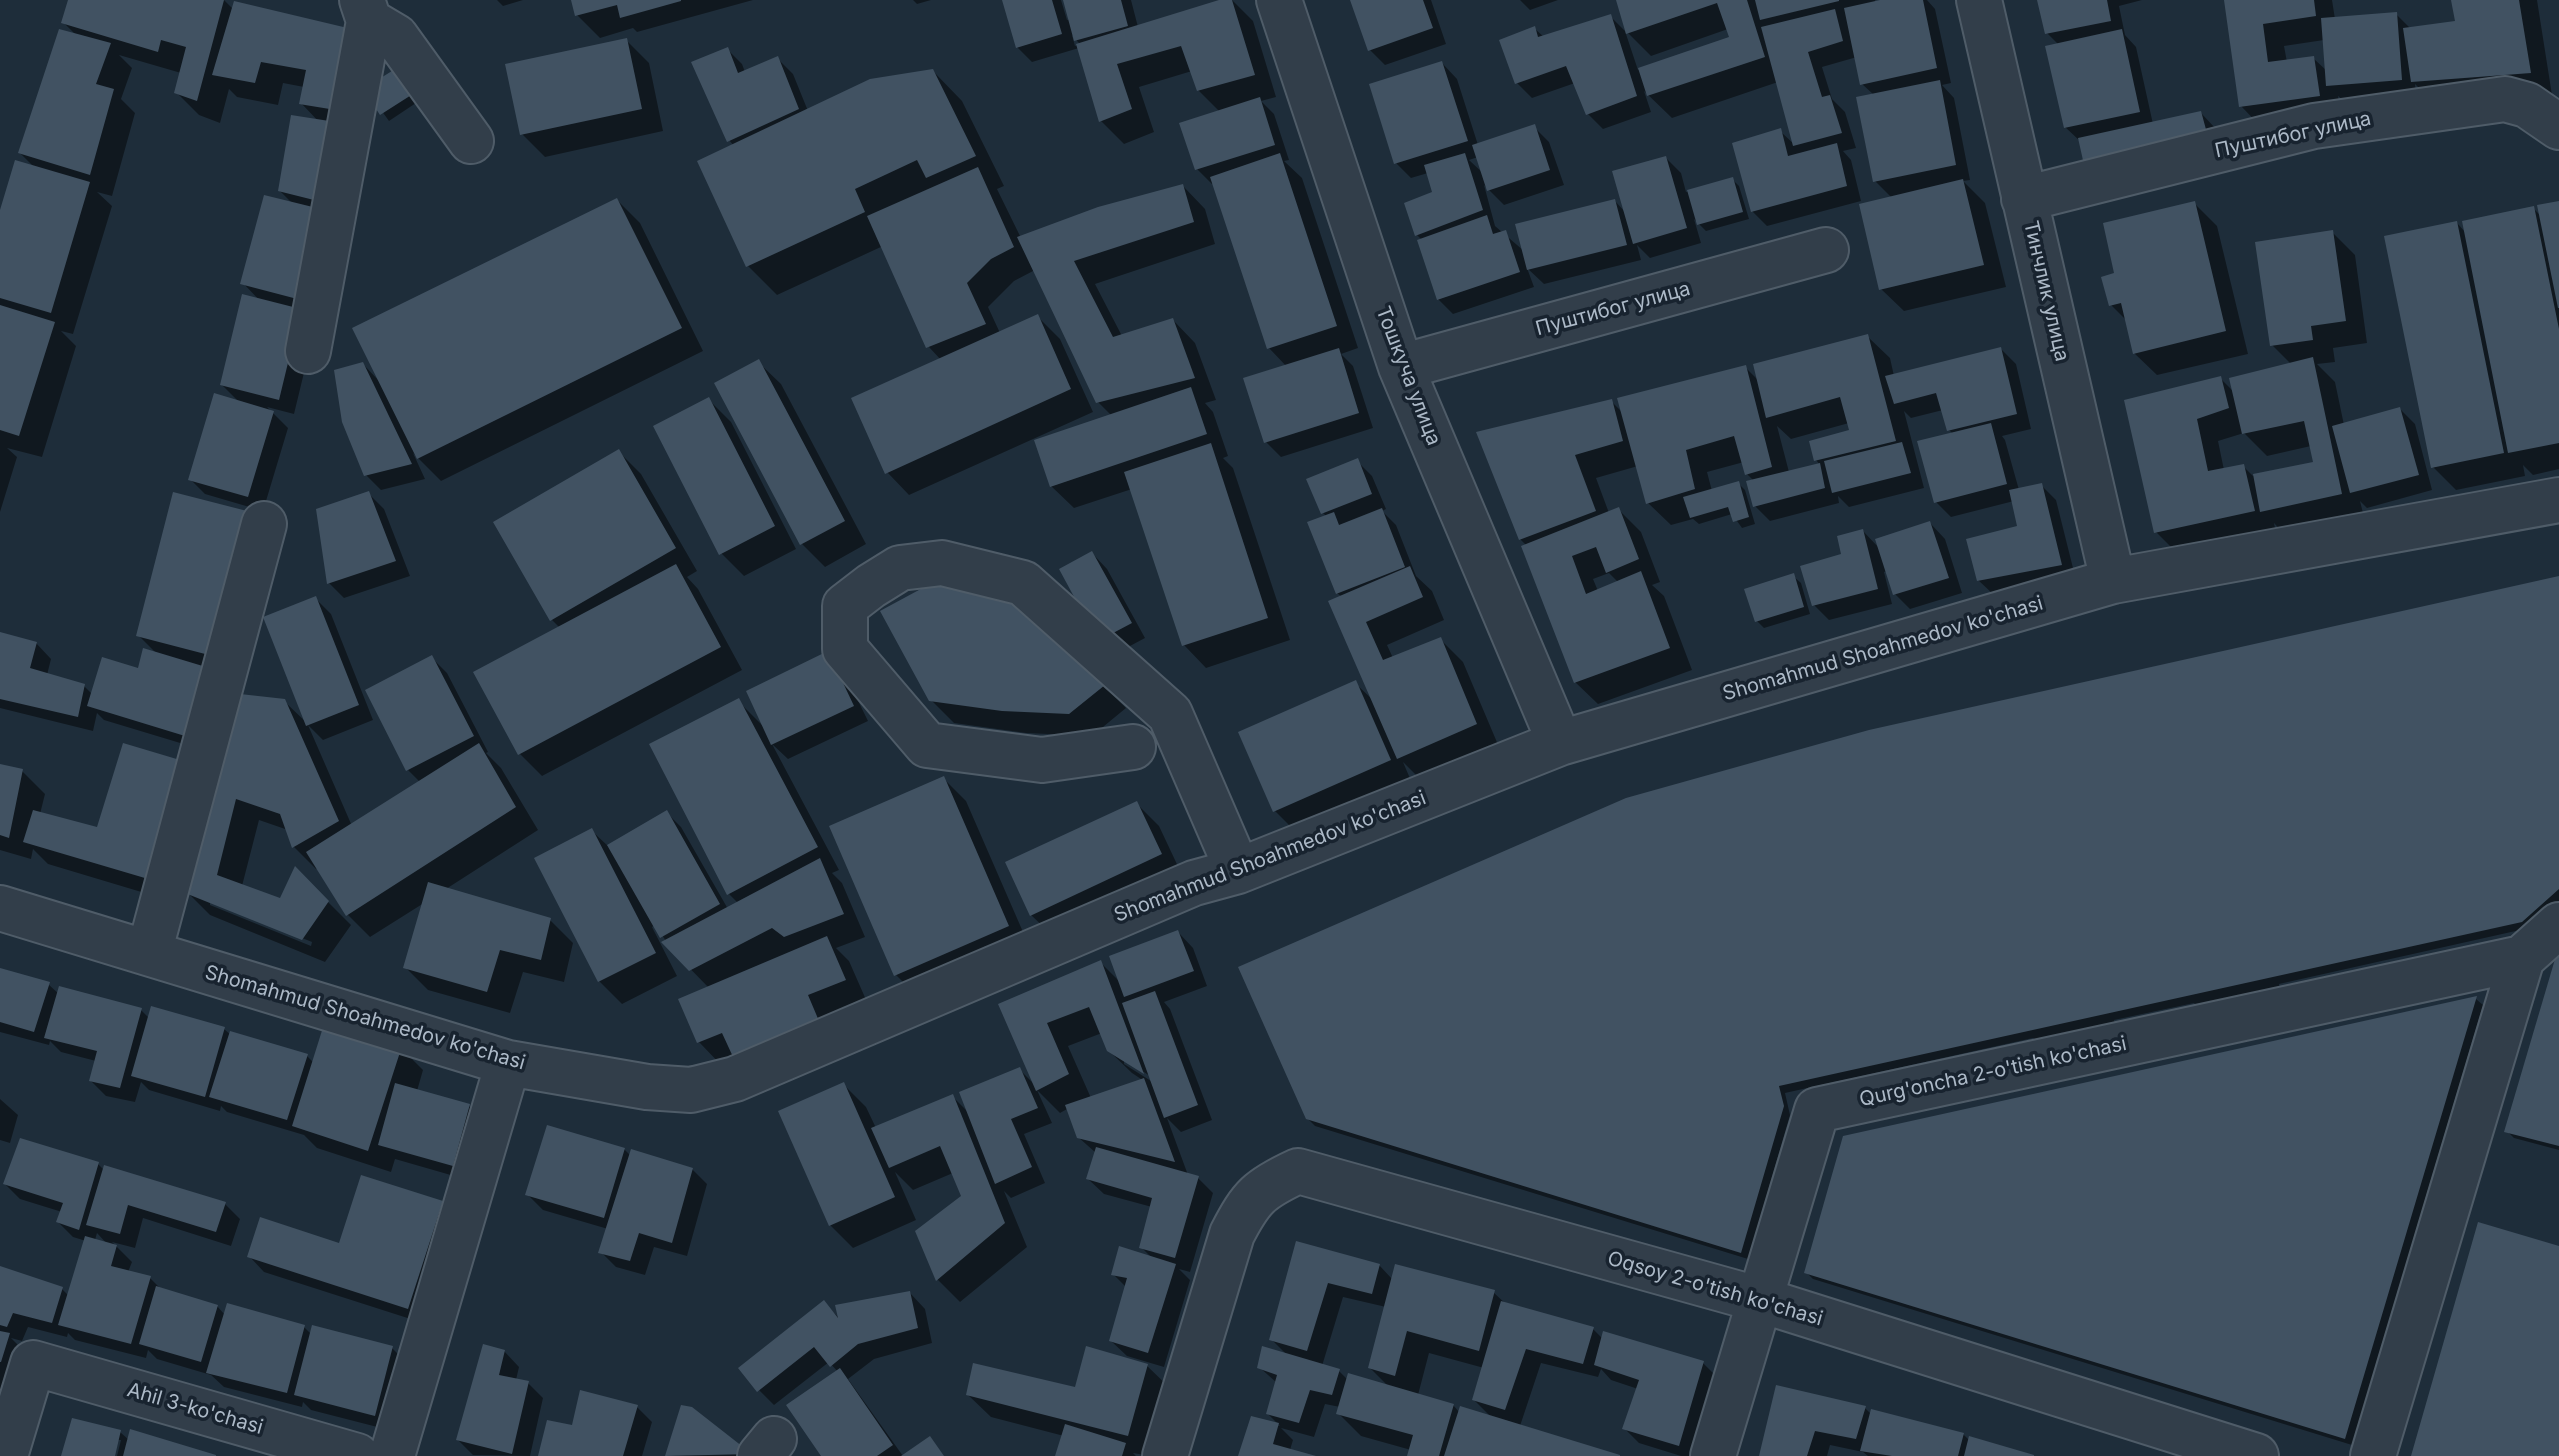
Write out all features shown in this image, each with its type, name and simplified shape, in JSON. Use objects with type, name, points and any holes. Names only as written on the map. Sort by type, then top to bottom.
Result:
[{"type":"street","name":"Тошкуча улица","points":[[1279,0],[1401,367],[1560,743]]},
{"type":"street","name":"Тинчлик улица","points":[[1979,0],[2113,581]]},
{"type":"street","points":[[365,10],[396,37],[471,141]]},
{"type":"street","points":[[308,351],[365,10]]},
{"type":"street","name":"Пуштибог улица","points":[[2024,199],[2314,126],[2505,99],[2527,105],[2559,127]]},
{"type":"street","name":"Пуштибог улица","points":[[1401,367],[1826,250]]},
{"type":"street","name":"Shomahmud Shoahmedov ko'chasi","points":[[0,908],[508,1063],[647,1087],[691,1090],[735,1079],[1194,883],[1238,871],[1560,743],[2113,581],[2559,500]]},
{"type":"street","points":[[149,953],[264,524]]},
{"type":"street","points":[[1133,747],[1042,760],[927,745],[845,649],[845,606],[900,568],[942,563],[1023,583],[1170,714],[1238,871]]},
{"type":"street","points":[[2373,1456],[2522,958],[2559,925]]},
{"type":"street","name":"Qurg'oncha 2-o'tish ko'chasi","points":[[1713,1456],[1817,1110],[2522,958]]},
{"type":"street","points":[[392,1456],[508,1063]]},
{"type":"street","name":"Oqsoy 2-o'tish ko'chasi","points":[[1165,1456],[1232,1234],[1247,1204],[1269,1184],[1298,1171],[1761,1300],[2237,1453]]},
{"type":"street","name":"Ahil 3-ko'chasi","points":[[5,1456],[33,1363],[357,1456]]},
{"type":"building","points":[[68,0],[224,0],[197,101],[174,93],[186,47],[161,40],[158,52],[61,23]]},
{"type":"building","points":[[571,0],[681,1],[620,18],[617,5],[575,16]]},
{"type":"building","points":[[1002,0],[1052,0],[1062,34],[1016,48]]},
{"type":"building","points":[[1063,0],[1121,0],[1128,26],[1074,41]]},
{"type":"building","points":[[1219,0],[1232,0],[1255,75],[1197,91],[1181,46],[1117,64],[1132,109],[1099,122],[1076,44]]},
{"type":"building","points":[[1350,0],[1423,0],[1433,28],[1368,51]]},
{"type":"building","points":[[1616,0],[1747,0],[1765,57],[1647,96],[1638,68],[1729,37],[1717,3],[1626,34]]},
{"type":"building","points":[[1755,0],[1839,0],[1839,1],[1760,20]]},
{"type":"building","points":[[1880,0],[1923,0],[1937,68],[1860,85],[1844,8]]},
{"type":"building","points":[[2037,0],[2107,0],[2111,21],[2045,34]]},
{"type":"building","points":[[2224,0],[2314,0],[2316,16],[2263,24],[2268,62],[2314,56],[2320,96],[2239,107]]},
{"type":"building","points":[[2451,0],[2519,0],[2531,73],[2411,82],[2403,28],[2455,21]]},
{"type":"building","points":[[234,1],[356,30],[342,111],[299,104],[306,70],[261,62],[255,83],[212,75]]},
{"type":"building","points":[[1835,9],[1843,41],[1808,52],[1822,97],[1830,95],[1842,133],[1793,146],[1761,27]]},
{"type":"building","points":[[2397,12],[2402,80],[2326,86],[2321,18]]},
{"type":"building","points":[[1611,14],[1637,96],[1586,115],[1566,66],[1515,84],[1499,40],[1535,26],[1538,37]]},
{"type":"building","points":[[59,29],[111,43],[96,84],[114,89],[90,175],[18,153]]},
{"type":"building","points":[[2122,29],[2140,112],[2064,128],[2045,46]]},
{"type":"building","points":[[627,38],[642,109],[520,135],[505,64]]},
{"type":"building","points":[[728,47],[738,73],[778,56],[799,109],[727,142],[691,62]]},
{"type":"building","points":[[1442,61],[1468,141],[1394,164],[1369,84]]},
{"type":"building","points":[[400,66],[416,92],[380,115],[363,89]]},
{"type":"building","points":[[933,69],[976,156],[926,178],[917,160],[855,189],[865,212],[746,267],[697,161],[870,79]]},
{"type":"building","points":[[1940,80],[1956,165],[1873,182],[1856,97]]},
{"type":"building","points":[[1260,97],[1275,145],[1195,170],[1179,123]]},
{"type":"building","points":[[2201,111],[2211,148],[2087,178],[2078,138]]},
{"type":"building","points":[[291,115],[342,123],[330,204],[278,191]]},
{"type":"building","points":[[1535,124],[1550,170],[1487,191],[1472,145]]},
{"type":"building","points":[[1781,128],[1788,156],[1837,143],[1847,186],[1751,212],[1732,143]]},
{"type":"building","points":[[1280,153],[1337,326],[1267,349],[1210,177]]},
{"type":"building","points":[[1465,153],[1483,210],[1415,236],[1404,203],[1432,192],[1424,165]]},
{"type":"building","points":[[1666,156],[1687,228],[1633,244],[1612,171]]},
{"type":"building","points":[[15,160],[90,182],[51,313],[0,298],[0,210]]},
{"type":"building","points":[[978,167],[1014,247],[991,259],[967,283],[986,324],[926,348],[867,216]]},
{"type":"building","points":[[1733,177],[1743,212],[1697,225],[1687,190]]},
{"type":"building","points":[[1963,179],[1984,265],[1879,290],[1859,204]]},
{"type":"building","points":[[1183,184],[1194,222],[1074,261],[1113,337],[1173,318],[1195,378],[1096,403],[1017,237],[1098,207]]},
{"type":"building","points":[[264,195],[329,211],[305,301],[240,284]]},
{"type":"building","points":[[617,198],[682,328],[417,459],[352,328]]},
{"type":"building","points":[[1615,199],[1627,245],[1527,270],[1515,224]]},
{"type":"building","points":[[2195,201],[2226,331],[2133,354],[2121,303],[2109,306],[2101,277],[2114,273],[2103,223]]},
{"type":"building","points":[[2559,201],[2559,308],[2558,308],[2537,205]]},
{"type":"building","points":[[2534,206],[2559,329],[2559,443],[2508,453],[2462,221]]},
{"type":"building","points":[[1487,215],[1493,234],[1506,230],[1520,272],[1437,300],[1417,240]]},
{"type":"building","points":[[2457,221],[2504,453],[2431,468],[2384,236]]},
{"type":"building","points":[[2333,230],[2346,321],[2311,326],[2313,340],[2270,346],[2255,242]]},
{"type":"building","points":[[242,294],[301,309],[279,400],[220,385]]},
{"type":"building","points":[[0,305],[55,322],[19,436],[0,430]]},
{"type":"building","points":[[1038,314],[1071,389],[885,474],[851,398]]},
{"type":"building","points":[[1868,334],[1896,441],[1814,461],[1809,441],[1849,430],[1840,397],[1766,418],[1753,364]]},
{"type":"building","points":[[2001,347],[2017,414],[1947,431],[1936,393],[1894,404],[1885,376]]},
{"type":"building","points":[[1339,348],[1359,413],[1264,443],[1243,378]]},
{"type":"building","points":[[2313,357],[2342,494],[2260,512],[2253,474],[2313,462],[2304,421],[2242,434],[2229,378]]},
{"type":"building","points":[[759,359],[845,521],[800,545],[714,383]]},
{"type":"building","points":[[363,362],[412,464],[364,476],[342,422],[334,370]]},
{"type":"building","points":[[1746,365],[1772,467],[1745,475],[1734,436],[1686,450],[1695,489],[1646,504],[1617,398]]},
{"type":"building","points":[[2221,376],[2229,408],[2197,419],[2208,471],[2244,464],[2255,511],[2154,533],[2124,400]]},
{"type":"building","points":[[1191,387],[1207,434],[1050,487],[1034,440]]},
{"type":"building","points":[[214,393],[274,411],[248,497],[188,480]]},
{"type":"building","points":[[709,397],[775,526],[719,555],[653,426]]},
{"type":"building","points":[[1612,399],[1623,441],[1575,455],[1596,511],[1519,540],[1476,432]]},
{"type":"building","points":[[2400,407],[2419,475],[2350,493],[2332,426]]},
{"type":"building","points":[[1991,423],[2007,484],[1934,503],[1917,441]]},
{"type":"building","points":[[1902,442],[1911,473],[1832,493],[1824,461]]},
{"type":"building","points":[[1211,443],[1268,618],[1182,646],[1124,472]]},
{"type":"building","points":[[619,449],[676,548],[550,621],[493,522]]},
{"type":"building","points":[[1358,458],[1372,494],[1321,514],[1306,479]]},
{"type":"building","points":[[1820,463],[1825,488],[1753,507],[1746,481]]},
{"type":"building","points":[[1739,481],[1749,517],[1733,522],[1728,507],[1690,518],[1683,497]]},
{"type":"building","points":[[2042,483],[2062,565],[1977,581],[1966,539],[2017,526],[2009,490]]},
{"type":"building","points":[[369,491],[396,561],[327,584],[316,509]]},
{"type":"building","points":[[173,492],[247,511],[209,655],[136,636]]},
{"type":"building","points":[[1619,507],[1639,559],[1606,573],[1596,547],[1572,556],[1586,594],[1641,571],[1670,648],[1574,683],[1521,546]]},
{"type":"building","points":[[1382,508],[1405,567],[1336,594],[1307,522],[1334,512],[1339,525]]},
{"type":"building","points":[[1930,521],[1949,578],[1893,595],[1875,539]]},
{"type":"building","points":[[1863,529],[1878,589],[1812,606],[1800,566],[1841,554],[1837,536]]},
{"type":"building","points":[[1092,551],[1132,623],[1098,641],[1059,569]]},
{"type":"building","points":[[676,564],[721,647],[518,755],[473,672]]},
{"type":"building","points":[[1410,566],[1423,597],[1366,622],[1383,660],[1441,637],[1477,724],[1397,759],[1328,601]]},
{"type":"building","points":[[1794,573],[1804,607],[1755,622],[1744,589]]},
{"type":"building","points":[[2559,576],[2559,889],[2522,922],[1779,1086],[1784,1106],[1741,1253],[1306,1119],[1238,967],[1626,798],[1869,730]]},
{"type":"building","points":[[930,584],[1015,604],[1105,685],[1069,714],[1002,711],[929,701],[880,611]]},
{"type":"building","points":[[316,596],[359,705],[306,726],[263,617]]},
{"type":"building","points":[[0,632],[37,642],[30,668],[85,684],[78,717],[0,699]]},
{"type":"building","points":[[143,648],[206,667],[185,736],[87,706],[102,657],[138,668]]},
{"type":"building","points":[[828,651],[854,706],[771,745],[746,691]]},
{"type":"building","points":[[432,655],[474,736],[406,771],[365,690]]},
{"type":"building","points":[[1356,680],[1391,760],[1273,812],[1238,732]]},
{"type":"building","points":[[231,693],[285,699],[339,821],[292,848],[280,814],[236,799],[217,875],[280,898],[295,866],[329,901],[302,940],[185,893]]},
{"type":"building","points":[[739,698],[818,847],[727,895],[649,744]]},
{"type":"building","points":[[123,743],[190,763],[155,881],[23,842],[33,810],[97,827]]},
{"type":"building","points":[[479,743],[516,807],[346,916],[306,852]]},
{"type":"building","points":[[0,764],[23,769],[9,838],[0,835]]},
{"type":"building","points":[[944,776],[1009,926],[894,976],[829,826]]},
{"type":"building","points":[[1137,801],[1162,854],[1030,916],[1005,862]]},
{"type":"building","points":[[667,810],[720,904],[660,938],[607,845]]},
{"type":"building","points":[[592,828],[656,953],[598,982],[534,858]]},
{"type":"building","points":[[820,858],[844,914],[784,937],[772,928],[689,971],[661,942]]},
{"type":"building","points":[[428,882],[551,918],[541,960],[500,950],[487,992],[403,968]]},
{"type":"building","points":[[1178,930],[1194,971],[1124,997],[1109,956]]},
{"type":"building","points":[[827,936],[846,980],[808,995],[819,1021],[734,1059],[722,1033],[697,1043],[678,999]]},
{"type":"building","points":[[2559,949],[2559,1146],[2504,1132]]},
{"type":"building","points":[[1101,960],[1144,1074],[1107,1051],[1089,1007],[1047,1023],[1069,1074],[1036,1091],[998,1004]]},
{"type":"building","points":[[0,968],[50,982],[34,1032],[0,1022]]},
{"type":"building","points":[[59,986],[142,1008],[120,1088],[89,1081],[97,1051],[44,1038]]},
{"type":"building","points":[[1155,991],[1198,1105],[1164,1118],[1122,1003]]},
{"type":"building","points":[[2477,996],[2345,1439],[1804,1273],[1843,1136]]},
{"type":"building","points":[[151,1006],[225,1027],[205,1097],[131,1076]]},
{"type":"building","points":[[325,1021],[402,1046],[368,1151],[292,1126]]},
{"type":"building","points":[[230,1031],[308,1054],[287,1120],[209,1097]]},
{"type":"building","points":[[1020,1067],[1038,1108],[1011,1119],[1032,1167],[995,1184],[959,1092]]},
{"type":"building","points":[[1144,1078],[1175,1162],[1077,1138],[1065,1105]]},
{"type":"building","points":[[844,1082],[895,1197],[829,1226],[778,1111]]},
{"type":"building","points":[[395,1083],[470,1104],[453,1166],[378,1145]]},
{"type":"building","points":[[953,1094],[1005,1223],[936,1281],[915,1231],[961,1196],[940,1146],[889,1168],[871,1128]]},
{"type":"building","points":[[547,1125],[625,1148],[604,1218],[525,1195]]},
{"type":"building","points":[[20,1138],[99,1162],[79,1230],[56,1222],[63,1203],[3,1184]]},
{"type":"building","points":[[1096,1147],[1199,1176],[1175,1258],[1139,1248],[1152,1198],[1086,1179]]},
{"type":"building","points":[[631,1149],[693,1168],[672,1243],[639,1233],[630,1261],[598,1253]]},
{"type":"building","points":[[104,1165],[226,1202],[216,1232],[128,1205],[120,1234],[86,1225]]},
{"type":"building","points":[[361,1175],[443,1201],[408,1309],[247,1257],[260,1217],[339,1243]]},
{"type":"building","points":[[2478,1222],[2559,1246],[2559,1456],[2411,1456]]},
{"type":"building","points":[[85,1236],[117,1245],[111,1266],[151,1276],[131,1344],[58,1325]]},
{"type":"building","points":[[1296,1241],[1380,1264],[1372,1294],[1328,1283],[1307,1351],[1269,1340]]},
{"type":"building","points":[[1119,1246],[1176,1264],[1148,1353],[1109,1341],[1127,1278],[1111,1275]]},
{"type":"building","points":[[1395,1264],[1495,1290],[1479,1351],[1407,1331],[1395,1376],[1368,1368]]},
{"type":"building","points":[[0,1266],[63,1287],[52,1323],[13,1313],[7,1327],[0,1325]]},
{"type":"building","points":[[156,1286],[218,1305],[201,1362],[139,1344]]},
{"type":"building","points":[[910,1291],[918,1328],[858,1344],[830,1367],[814,1347],[757,1392],[738,1368],[824,1300],[838,1318],[835,1305]]},
{"type":"building","points":[[1501,1301],[1594,1327],[1583,1364],[1526,1349],[1505,1410],[1472,1400]]},
{"type":"building","points":[[227,1303],[305,1325],[287,1393],[206,1373]]},
{"type":"building","points":[[312,1325],[393,1346],[375,1416],[294,1395]]},
{"type":"building","points":[[0,1331],[10,1333],[1,1362],[0,1362]]},
{"type":"building","points":[[1603,1331],[1704,1361],[1679,1446],[1622,1429],[1639,1380],[1594,1365]]},
{"type":"building","points":[[483,1344],[505,1350],[499,1375],[529,1381],[512,1454],[456,1440]]},
{"type":"building","points":[[1086,1346],[1148,1364],[1128,1436],[966,1395],[973,1363],[1075,1387]]},
{"type":"building","points":[[1262,1346],[1340,1369],[1332,1395],[1310,1390],[1299,1423],[1266,1414],[1277,1375],[1257,1368]]},
{"type":"building","points":[[840,1368],[893,1445],[877,1456],[821,1456],[786,1405]]},
{"type":"building","points":[[1348,1373],[1454,1404],[1439,1456],[1407,1456],[1413,1435],[1336,1414]]},
{"type":"building","points":[[1776,1385],[1866,1406],[1856,1439],[1815,1431],[1807,1456],[1759,1456]]},
{"type":"building","points":[[580,1390],[638,1405],[623,1456],[538,1456],[547,1420],[572,1425]]},
{"type":"building","points":[[681,1405],[692,1407],[752,1454],[665,1456]]},
{"type":"building","points":[[1460,1406],[1620,1455],[1620,1456],[1444,1456]]},
{"type":"building","points":[[1871,1409],[1964,1433],[1958,1456],[1892,1456],[1860,1451]]},
{"type":"building","points":[[1251,1416],[1279,1423],[1273,1444],[1316,1456],[1238,1456]]},
{"type":"building","points":[[72,1418],[121,1430],[115,1456],[61,1456]]},
{"type":"building","points":[[1065,1424],[1126,1443],[1122,1456],[1055,1456]]},
{"type":"building","points":[[130,1429],[216,1455],[216,1456],[123,1456]]},
{"type":"building","points":[[930,1436],[944,1456],[901,1456]]},
{"type":"building","points":[[1969,1436],[2034,1455],[2034,1456],[1964,1456]]}]
